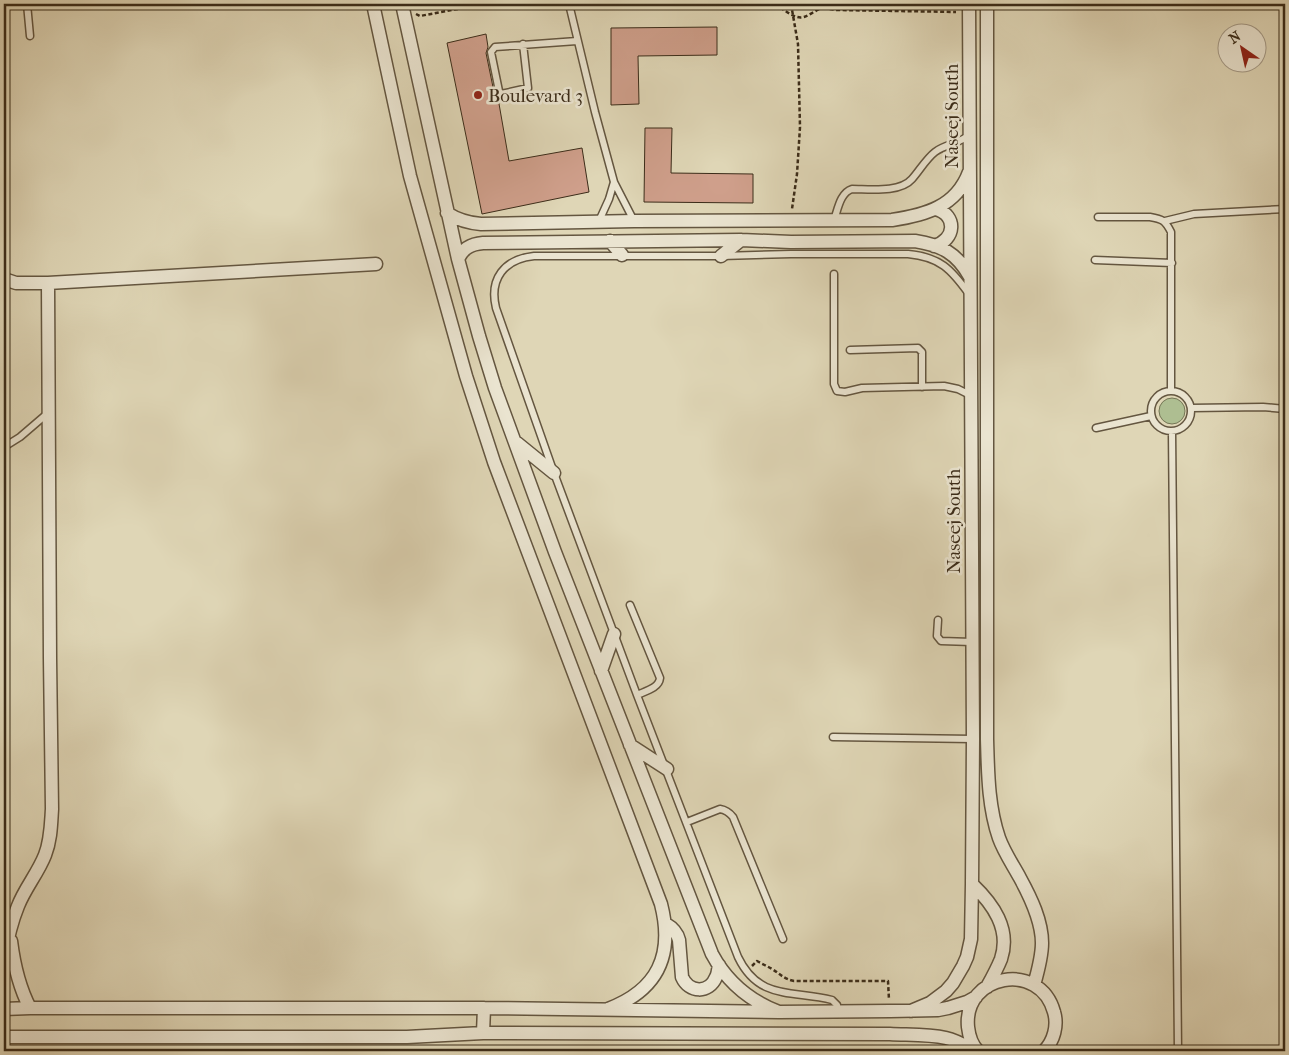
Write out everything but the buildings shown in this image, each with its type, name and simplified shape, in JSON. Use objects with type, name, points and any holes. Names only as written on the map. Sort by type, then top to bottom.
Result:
[{"type":"street","points":[[373,4],[410,176],[478,415],[661,904],[666,924],[663,957],[653,977],[635,996],[622,1004],[608,1009]]},
{"type":"street","points":[[987,4],[988,783],[999,840],[1035,909],[1041,932],[1041,959],[1034,985]]},
{"type":"street","points":[[402,6],[447,213],[484,353],[555,552],[712,954],[719,966],[744,992],[761,1004],[779,1012]]},
{"type":"street","name":"Naseej South","points":[[911,1011],[930,1003],[946,991],[963,966],[971,939],[973,738],[969,8]]},
{"type":"street","points":[[447,213],[460,220],[474,224],[892,220],[936,209],[958,192],[970,168]]},
{"type":"street","points":[[934,246],[944,242],[951,228],[949,218],[936,209]]},
{"type":"street","points":[[474,224],[468,231],[468,236],[474,244]]},
{"type":"street","points":[[721,256],[742,240]]},
{"type":"street","points":[[610,241],[622,255]]},
{"type":"street","points":[[458,259],[464,250],[474,244],[483,242],[906,241],[925,243],[943,249],[962,263],[970,277]]},
{"type":"street","points":[[4,279],[16,283],[48,282],[376,264]]},
{"type":"street","points":[[4,959],[10,929],[17,908],[46,854],[51,833],[48,282]]},
{"type":"street","points":[[516,442],[554,473]]},
{"type":"street","points":[[601,671],[614,634]]},
{"type":"street","points":[[630,745],[667,769]]},
{"type":"street","points":[[4,1010],[30,1008],[484,1008],[779,1012],[911,1011],[948,1008],[976,997],[987,986],[1001,958],[1004,940],[1001,923],[984,895],[972,884]]},
{"type":"street","points":[[666,924],[675,930],[678,935],[682,978],[688,987],[700,990],[710,985],[717,977],[719,966]]},
{"type":"street","points":[[10,929],[15,968],[22,991],[30,1008]]},
{"type":"street","points":[[987,986],[1010,979],[1025,981],[1041,990],[1047,997],[1055,1014],[1055,1032],[1052,1041],[1044,1051]]},
{"type":"street","points":[[976,997],[968,1014],[968,1032],[977,1051]]},
{"type":"street","points":[[483,1033],[484,1008]]},
{"type":"street","points":[[4,1037],[407,1037],[483,1033],[890,1034],[937,1036],[947,1038],[977,1051]]},
{"type":"lane","points":[[27,4],[30,36]]},
{"type":"lane","points":[[569,4],[614,182],[634,221]]},
{"type":"lane","points":[[523,44],[528,88],[501,94],[491,52],[495,47],[523,44],[577,41]]},
{"type":"lane","points":[[834,220],[843,195],[846,192],[852,189],[893,188],[905,185],[936,151],[962,140],[970,134]]},
{"type":"lane","points":[[600,222],[614,182]]},
{"type":"lane","points":[[1098,217],[1150,217],[1164,221],[1200,214],[1285,209]]},
{"type":"lane","points":[[1164,221],[1171,232],[1171,390]]},
{"type":"lane","points":[[838,1011],[837,1005],[832,1000],[773,990],[759,983],[747,972],[738,957],[554,473],[496,308],[493,294],[497,279],[506,267],[513,262],[527,257],[791,254],[917,255],[933,259],[954,273],[970,295]]},
{"type":"lane","points":[[1095,260],[1172,263]]},
{"type":"lane","points":[[834,274],[835,389],[844,392],[862,388],[944,386],[970,395]]},
{"type":"lane","points":[[850,350],[918,348],[922,355],[922,387]]},
{"type":"lane","points":[[1171,390],[1187,398],[1191,408],[1186,424],[1172,431],[1166,431],[1156,426],[1150,410],[1154,398],[1165,391],[1171,390]]},
{"type":"lane","points":[[1191,408],[1263,407],[1285,409]]},
{"type":"lane","points":[[4,447],[20,437],[49,412]]},
{"type":"lane","points":[[1096,428],[1151,416]]},
{"type":"lane","points":[[1172,431],[1178,1051]]},
{"type":"lane","points":[[630,605],[660,678],[660,683],[655,687],[637,694]]},
{"type":"lane","points":[[938,620],[936,633],[941,641],[972,642]]},
{"type":"lane","points":[[833,737],[973,738]]},
{"type":"lane","points":[[686,822],[715,810],[720,809],[730,813],[782,939]]},
{"type":"path","points":[[402,6],[420,16],[484,4]]},
{"type":"path","points":[[775,4],[793,16],[798,17],[803,17],[822,8]]},
{"type":"path","points":[[791,4],[798,44],[800,127],[799,154],[791,220]]},
{"type":"path","points":[[811,4],[837,10],[969,8]]},
{"type":"path","points":[[747,972],[757,962],[788,980],[888,981],[890,1011]]},
{"type":"green space","points":[[1172,398],[1181,402],[1185,411],[1181,420],[1172,424],[1163,420],[1159,411],[1163,402]]},
{"type":"place","name":"Boulevard 3","points":[[478,95]]}]
